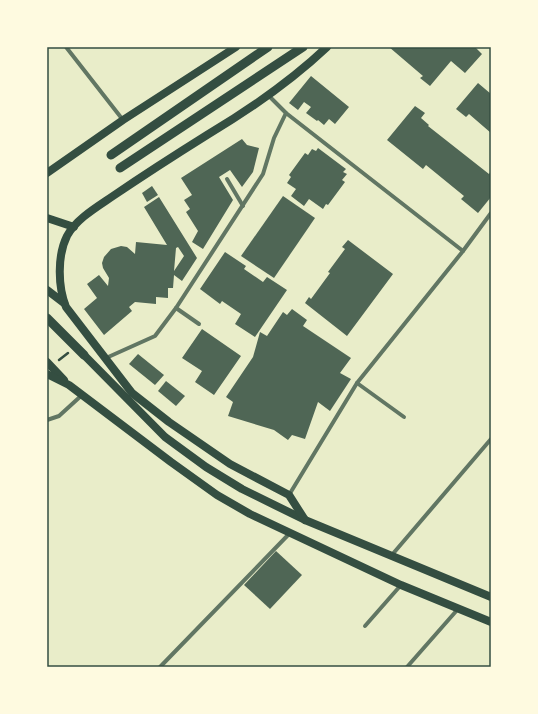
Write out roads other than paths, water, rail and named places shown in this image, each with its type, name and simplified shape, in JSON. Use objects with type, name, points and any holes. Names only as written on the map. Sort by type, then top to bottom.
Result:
[{"type":"main road","points":[[47,172],[122,120],[236,47]]},
{"type":"main road","points":[[111,155],[268,47]]},
{"type":"main road","points":[[120,168],[303,47]]},
{"type":"main road","points":[[305,520],[289,496],[230,464],[169,422],[132,393],[106,358],[78,325],[64,303],[61,291],[61,260],[63,246],[67,236],[92,210],[268,95],[306,67],[327,47]]},
{"type":"main road","points":[[47,218],[74,227]]},
{"type":"main road","points":[[47,290],[64,303]]},
{"type":"main road","points":[[47,318],[165,437],[242,489],[305,520],[390,557],[491,597]]},
{"type":"main road","points":[[47,362],[69,385],[217,495],[289,534],[401,585],[459,607],[491,622]]},
{"type":"main road","points":[[47,374],[69,385]]},
{"type":"street","points":[[66,47],[122,120]]},
{"type":"street","points":[[268,95],[286,113],[463,251]]},
{"type":"street","points":[[106,358],[155,336],[176,308],[263,174],[274,138],[286,113]]},
{"type":"street","points":[[227,179],[243,206]]},
{"type":"street","points":[[289,496],[357,383],[463,251],[491,213]]},
{"type":"street","points":[[176,308],[199,324]]},
{"type":"street","points":[[357,383],[404,417]]},
{"type":"street","points":[[47,420],[59,416],[82,395]]},
{"type":"street","points":[[390,557],[491,439]]},
{"type":"street","points":[[160,667],[289,534]]},
{"type":"street","points":[[365,626],[401,585]]},
{"type":"street","points":[[407,667],[459,607]]}]
